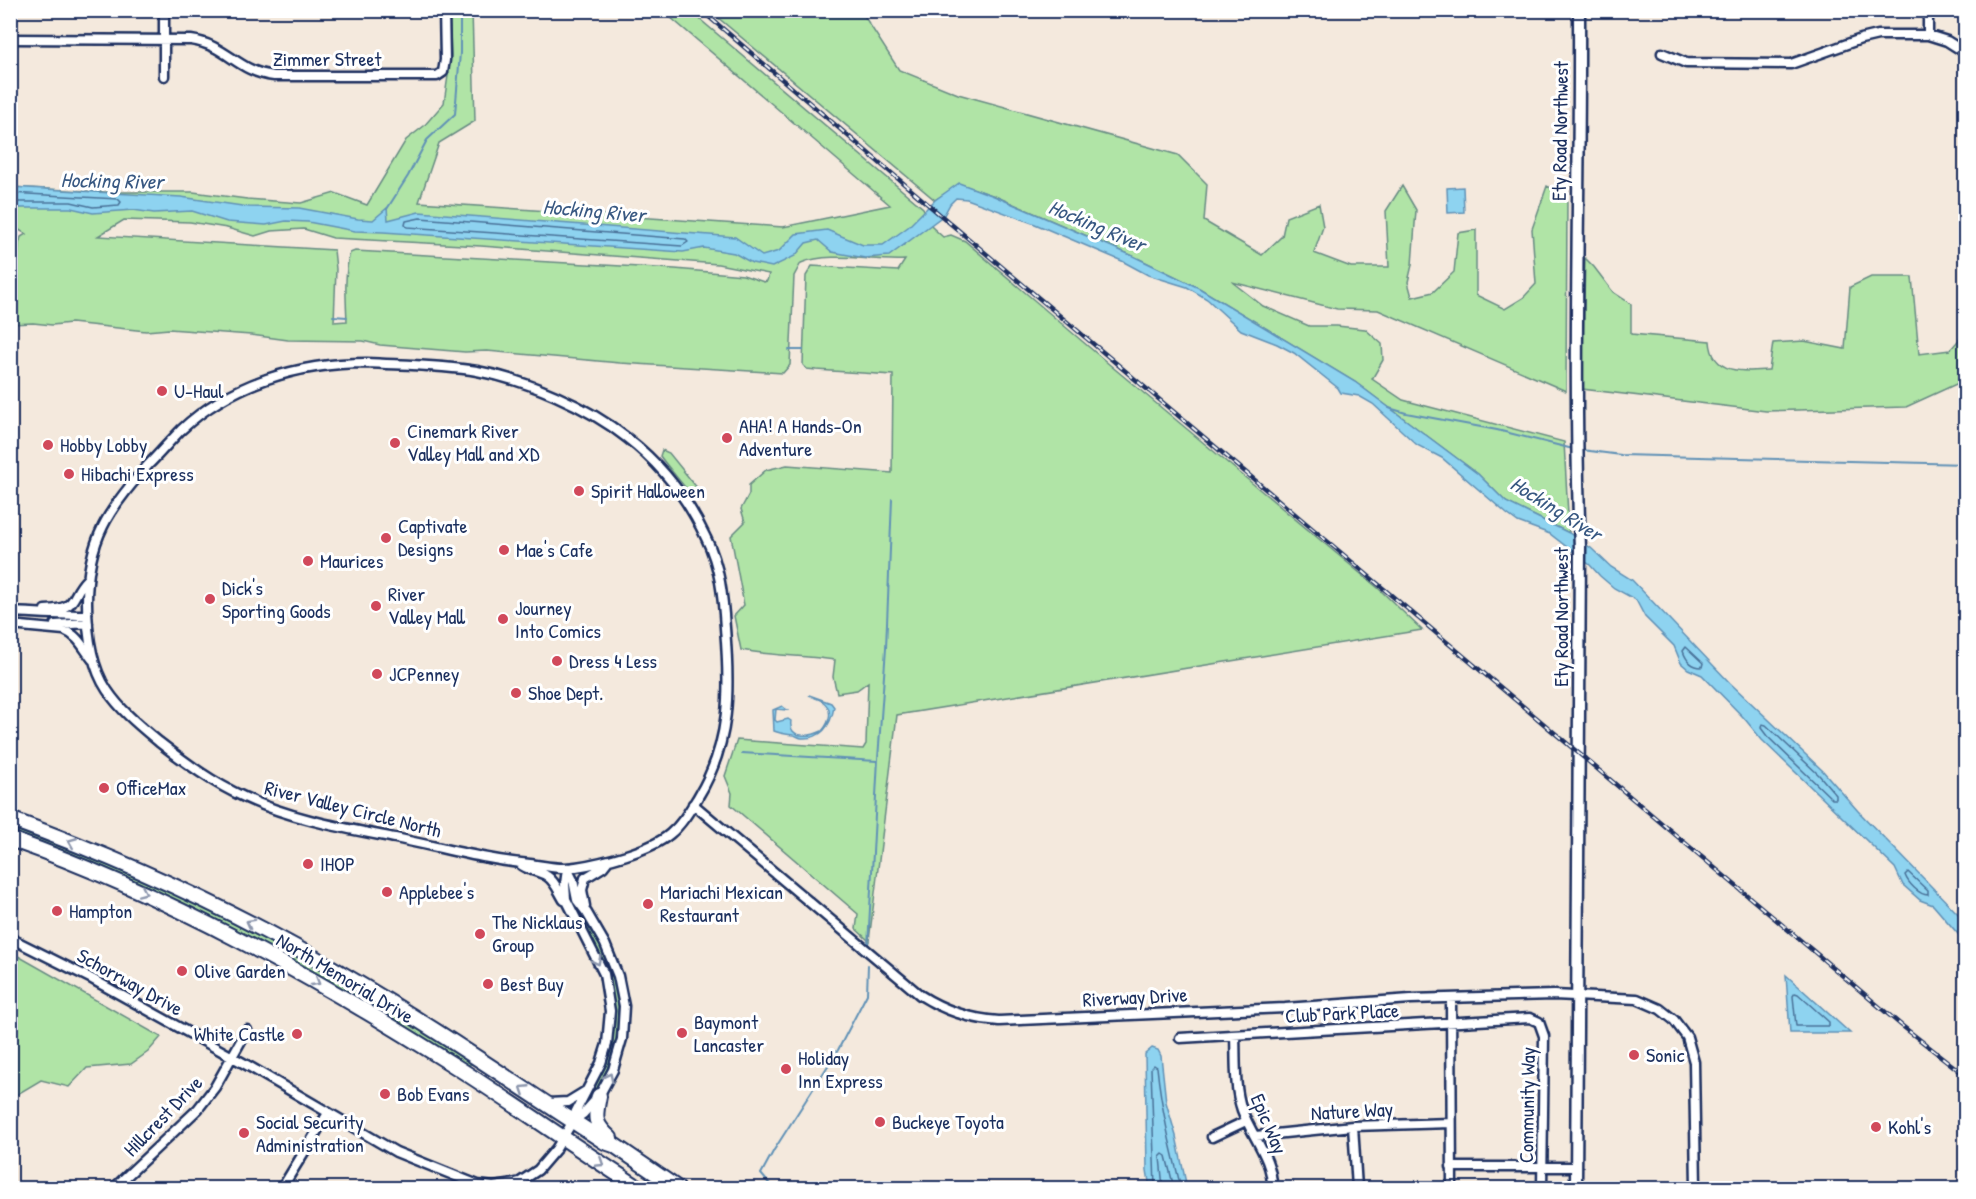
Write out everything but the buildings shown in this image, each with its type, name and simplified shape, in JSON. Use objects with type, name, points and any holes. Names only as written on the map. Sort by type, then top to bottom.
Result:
[{"type":"main road","name":"North Memorial Drive","points":[[10,819],[110,857],[282,940],[384,998],[605,1142],[614,1145],[677,1188]]},
{"type":"main road","name":"North Memorial Drive","points":[[10,839],[147,894],[273,957],[459,1069],[639,1188]]},
{"type":"main road","name":"North Memorial Drive","points":[[593,1093],[598,1128],[609,1137],[614,1145]]},
{"type":"street","points":[[164,10],[164,76]]},
{"type":"street","name":"Zimmer Street","points":[[10,39],[191,40],[209,44],[224,52],[244,68],[263,75],[437,76],[442,72],[445,60],[444,10]]},
{"type":"street","name":"Ety Road Northwest","points":[[1576,1188],[1580,548],[1576,458],[1579,10]]},
{"type":"street","points":[[1928,10],[1928,35]]},
{"type":"street","points":[[1662,53],[1686,63],[1791,64],[1878,35],[1928,35],[1947,41],[1965,53]]},
{"type":"street","points":[[10,612],[38,613],[70,604],[75,599],[80,586],[87,579],[99,535],[118,499],[187,425],[228,396],[276,375],[303,368],[354,363],[459,369],[504,377],[588,412],[613,427],[663,471],[684,498],[710,546],[717,568],[724,607],[728,679],[727,706],[718,754],[710,776],[685,817],[666,837],[607,862],[603,867],[590,873],[583,883],[583,898],[587,913]]},
{"type":"street","name":"River Valley Circle North","points":[[87,579],[87,619],[93,660],[105,688],[136,722],[189,765],[242,796],[270,808],[308,819],[520,864],[567,868],[607,862]]},
{"type":"street","points":[[38,613],[45,616],[87,619]]},
{"type":"street","points":[[38,627],[87,619]]},
{"type":"street","points":[[10,625],[64,630],[75,635],[93,660]]},
{"type":"street","name":"Riverway Drive","points":[[693,804],[920,995],[947,1010],[979,1020],[999,1021],[1451,998],[1578,996],[1637,999],[1659,1008],[1674,1020],[1687,1037],[1694,1062],[1696,1188]]},
{"type":"street","name":"River Valley Circle North","points":[[520,864],[527,870],[547,876],[568,906],[604,974],[609,1002],[607,1044],[593,1093]]},
{"type":"street","points":[[567,868],[564,891],[568,906]]},
{"type":"street","points":[[567,868],[573,879],[577,900],[587,913],[612,958],[624,1006],[622,1039],[618,1056],[573,1121]]},
{"type":"street","name":"Schorrway Drive","points":[[10,938],[83,974],[232,1056],[396,1152],[461,1179],[493,1187],[520,1182],[546,1161],[573,1121]]},
{"type":"street","points":[[1451,998],[1452,1188]]},
{"type":"street","name":"Club Park Place","points":[[1180,1038],[1530,1018],[1539,1022]]},
{"type":"street","name":"Community Way","points":[[1539,1022],[1544,1036],[1542,1188]]},
{"type":"street","name":"Hillcrest Drive","points":[[114,1188],[198,1109],[215,1087],[248,1030]]},
{"type":"street","name":"Epic Way","points":[[1235,1035],[1238,1097],[1246,1121],[1256,1136],[1270,1168],[1272,1188]]},
{"type":"street","points":[[545,1102],[568,1102],[593,1093]]},
{"type":"street","points":[[573,1121],[583,1114],[593,1093]]},
{"type":"street","points":[[282,1188],[328,1113]]},
{"type":"street","points":[[1212,1137],[1246,1121]]},
{"type":"street","name":"Nature Way","points":[[1256,1136],[1353,1126],[1452,1123]]},
{"type":"street","points":[[1353,1126],[1358,1188]]},
{"type":"street","points":[[1451,1167],[1576,1167]]},
{"type":"green space","points":[[472,10],[475,121],[439,143],[419,202],[783,227],[890,205],[663,11],[690,11],[923,208],[933,228],[943,237],[951,235],[965,241],[1378,588],[1422,630],[897,715],[869,941],[856,929],[858,914],[731,805],[732,793],[725,776],[737,740],[863,749],[866,744],[868,682],[857,690],[837,693],[833,677],[835,660],[741,650],[734,616],[744,605],[731,536],[745,522],[741,509],[749,494],[749,485],[766,470],[787,465],[892,473],[893,375],[807,369],[803,365],[806,276],[812,266],[898,271],[905,260],[838,257],[801,263],[794,276],[790,365],[783,373],[620,363],[487,351],[465,352],[380,345],[363,341],[288,340],[169,329],[146,331],[71,323],[11,324],[11,292],[16,292],[19,244],[21,237],[26,234],[11,225],[10,187],[104,192],[193,192],[301,203],[335,193],[367,205],[406,140],[424,126],[444,103],[451,55],[449,11]],"holes":[[[124,220],[190,222],[227,228],[255,236],[271,231],[304,229],[333,238],[481,246],[718,264],[769,274],[767,281],[764,282],[743,275],[675,269],[355,251],[350,253],[347,269],[347,321],[334,322],[336,269],[334,250],[98,236]]]},
{"type":"green space","points":[[710,11],[861,11],[899,70],[958,94],[1178,155],[1207,184],[1204,221],[1262,255],[1282,236],[1286,217],[1319,204],[1323,227],[1314,253],[1351,267],[1389,267],[1386,211],[1402,186],[1416,210],[1412,265],[1408,282],[1412,297],[1433,292],[1454,272],[1458,233],[1476,230],[1476,295],[1505,309],[1523,298],[1536,284],[1532,229],[1547,186],[1567,196],[1566,391],[1378,310],[1337,309],[1232,282],[1263,306],[1309,326],[1365,329],[1382,344],[1383,360],[1372,379],[1403,400],[1564,442],[1569,533],[1506,502],[1478,474],[1355,382],[1199,288],[1133,256],[995,196],[960,184],[935,200]]},
{"type":"green space","points":[[1585,258],[1613,292],[1631,304],[1631,334],[1710,341],[1712,352],[1723,366],[1740,371],[1769,370],[1773,343],[1804,341],[1845,349],[1850,287],[1871,277],[1912,277],[1919,354],[1950,350],[1965,333],[1965,380],[1906,407],[1766,411],[1582,389]]},
{"type":"green space","points":[[662,450],[669,453],[698,489],[701,499],[695,498],[667,466],[660,456]]},
{"type":"green space","points":[[10,828],[150,882],[232,921],[370,999],[438,1040],[472,1064],[468,1065],[384,1016],[11,834]]},
{"type":"green space","points":[[572,894],[606,956],[617,991],[618,1026],[615,1043],[604,1077],[595,1094],[592,1091],[606,1063],[613,1037],[615,1013],[612,990],[605,968],[568,895]]},
{"type":"green space","points":[[10,953],[161,1037],[148,1052],[131,1064],[87,1068],[69,1087],[41,1080],[11,1098]]},
{"type":"water","points":[[959,183],[1133,256],[1199,288],[1355,382],[1478,474],[1506,502],[1569,533],[1591,548],[1611,567],[1632,580],[1730,683],[1823,771],[1858,811],[1964,920],[1965,942],[1933,905],[1920,900],[1903,885],[1895,868],[1762,740],[1702,675],[1681,663],[1674,646],[1645,617],[1636,600],[1614,588],[1590,565],[1550,534],[1518,522],[1442,458],[1417,445],[1373,404],[1359,396],[1341,393],[1338,388],[1294,353],[1241,330],[1207,299],[1187,287],[1148,275],[1122,261],[1035,224],[967,199],[956,198],[944,215],[889,256],[865,258],[832,252],[818,240],[806,243],[795,256],[772,267],[752,263],[734,253],[704,248],[683,252],[355,231],[308,222],[286,221],[266,225],[227,222],[192,211],[154,213],[133,210],[93,213],[71,208],[11,208],[11,187],[181,197],[249,207],[299,208],[373,220],[387,208],[388,220],[419,212],[735,237],[762,256],[779,251],[796,234],[827,230],[863,245],[883,245],[908,227],[935,200]]},
{"type":"water","points":[[1463,187],[1464,212],[1448,213],[1447,188]]},
{"type":"water","points":[[809,695],[831,703],[834,707],[831,720],[824,730],[809,738],[774,731],[773,710],[782,706],[787,710],[776,709],[775,720],[777,722],[788,719],[791,721],[791,727],[796,734],[806,735],[822,731],[829,720],[828,708],[822,701]]},
{"type":"water","points":[[1786,975],[1850,1033],[1790,1033]]},
{"type":"water","points":[[1152,1048],[1158,1050],[1161,1056],[1166,1102],[1187,1188],[1150,1188],[1147,1170],[1145,1054]]},
{"type":"waterway","points":[[387,209],[427,140],[455,114],[460,53],[460,10]]},
{"type":"waterway","points":[[10,289],[16,289]]},
{"type":"waterway","points":[[333,316],[347,317]]},
{"type":"waterway","points":[[789,350],[803,350]]},
{"type":"waterway","points":[[1389,408],[1497,430],[1573,449]]},
{"type":"waterway","points":[[1582,450],[1621,455],[1966,464]]},
{"type":"waterway","points":[[868,946],[886,648],[892,499]]},
{"type":"waterway","points":[[742,753],[877,761]]},
{"type":"waterway","points":[[773,1188],[761,1174],[838,1050],[867,994],[868,965]]},
{"type":"railway","points":[[701,10],[951,224],[1901,1025],[1966,1076]]},
{"type":"place","name":"U-Haul","points":[[162,391]]},
{"type":"place","name":"AHA! A Hands-On Adventure","points":[[727,438]]},
{"type":"place","name":"Cinemark River Valley Mall and XD","points":[[395,443]]},
{"type":"place","name":"Hobby Lobby","points":[[48,445]]},
{"type":"place","name":"Hibachi Express","points":[[69,474]]},
{"type":"place","name":"Spirit Halloween","points":[[579,491]]},
{"type":"place","name":"Captivate Designs","points":[[386,538]]},
{"type":"place","name":"Mae's Cafe","points":[[504,550]]},
{"type":"place","name":"Maurices","points":[[308,561]]},
{"type":"place","name":"Dick's Sporting Goods","points":[[210,599]]},
{"type":"place","name":"River Valley Mall","points":[[376,606]]},
{"type":"place","name":"Journey Into Comics","points":[[503,619]]},
{"type":"place","name":"Dress 4 Less","points":[[557,661]]},
{"type":"place","name":"JCPenney","points":[[377,674]]},
{"type":"place","name":"Shoe Dept.","points":[[516,693]]},
{"type":"place","name":"OfficeMax","points":[[104,788]]},
{"type":"place","name":"IHOP","points":[[308,864]]},
{"type":"place","name":"Applebee's","points":[[387,892]]},
{"type":"place","name":"Mariachi Mexican Restaurant","points":[[648,904]]},
{"type":"place","name":"Hampton","points":[[57,911]]},
{"type":"place","name":"The Nicklaus Group","points":[[480,934]]},
{"type":"place","name":"Olive Garden","points":[[182,971]]},
{"type":"place","name":"Best Buy","points":[[488,984]]},
{"type":"place","name":"Baymont Lancaster","points":[[682,1033]]},
{"type":"place","name":"White Castle","points":[[297,1034]]},
{"type":"place","name":"Sonic","points":[[1634,1055]]},
{"type":"place","name":"Holiday Inn Express","points":[[786,1069]]},
{"type":"place","name":"Bob Evans","points":[[385,1094]]},
{"type":"place","name":"Buckeye Toyota","points":[[880,1122]]},
{"type":"place","name":"Kohl's","points":[[1876,1127]]},
{"type":"place","name":"Social Security Administration","points":[[244,1133]]},
{"type":"water label","name":"Hocking River","points":[[112,181]]},
{"type":"water label","name":"Hocking River","points":[[594,211]]},
{"type":"water label","name":"Hocking River","points":[[1097,226]]},
{"type":"water label","name":"Hocking River","points":[[1556,509]]}]
